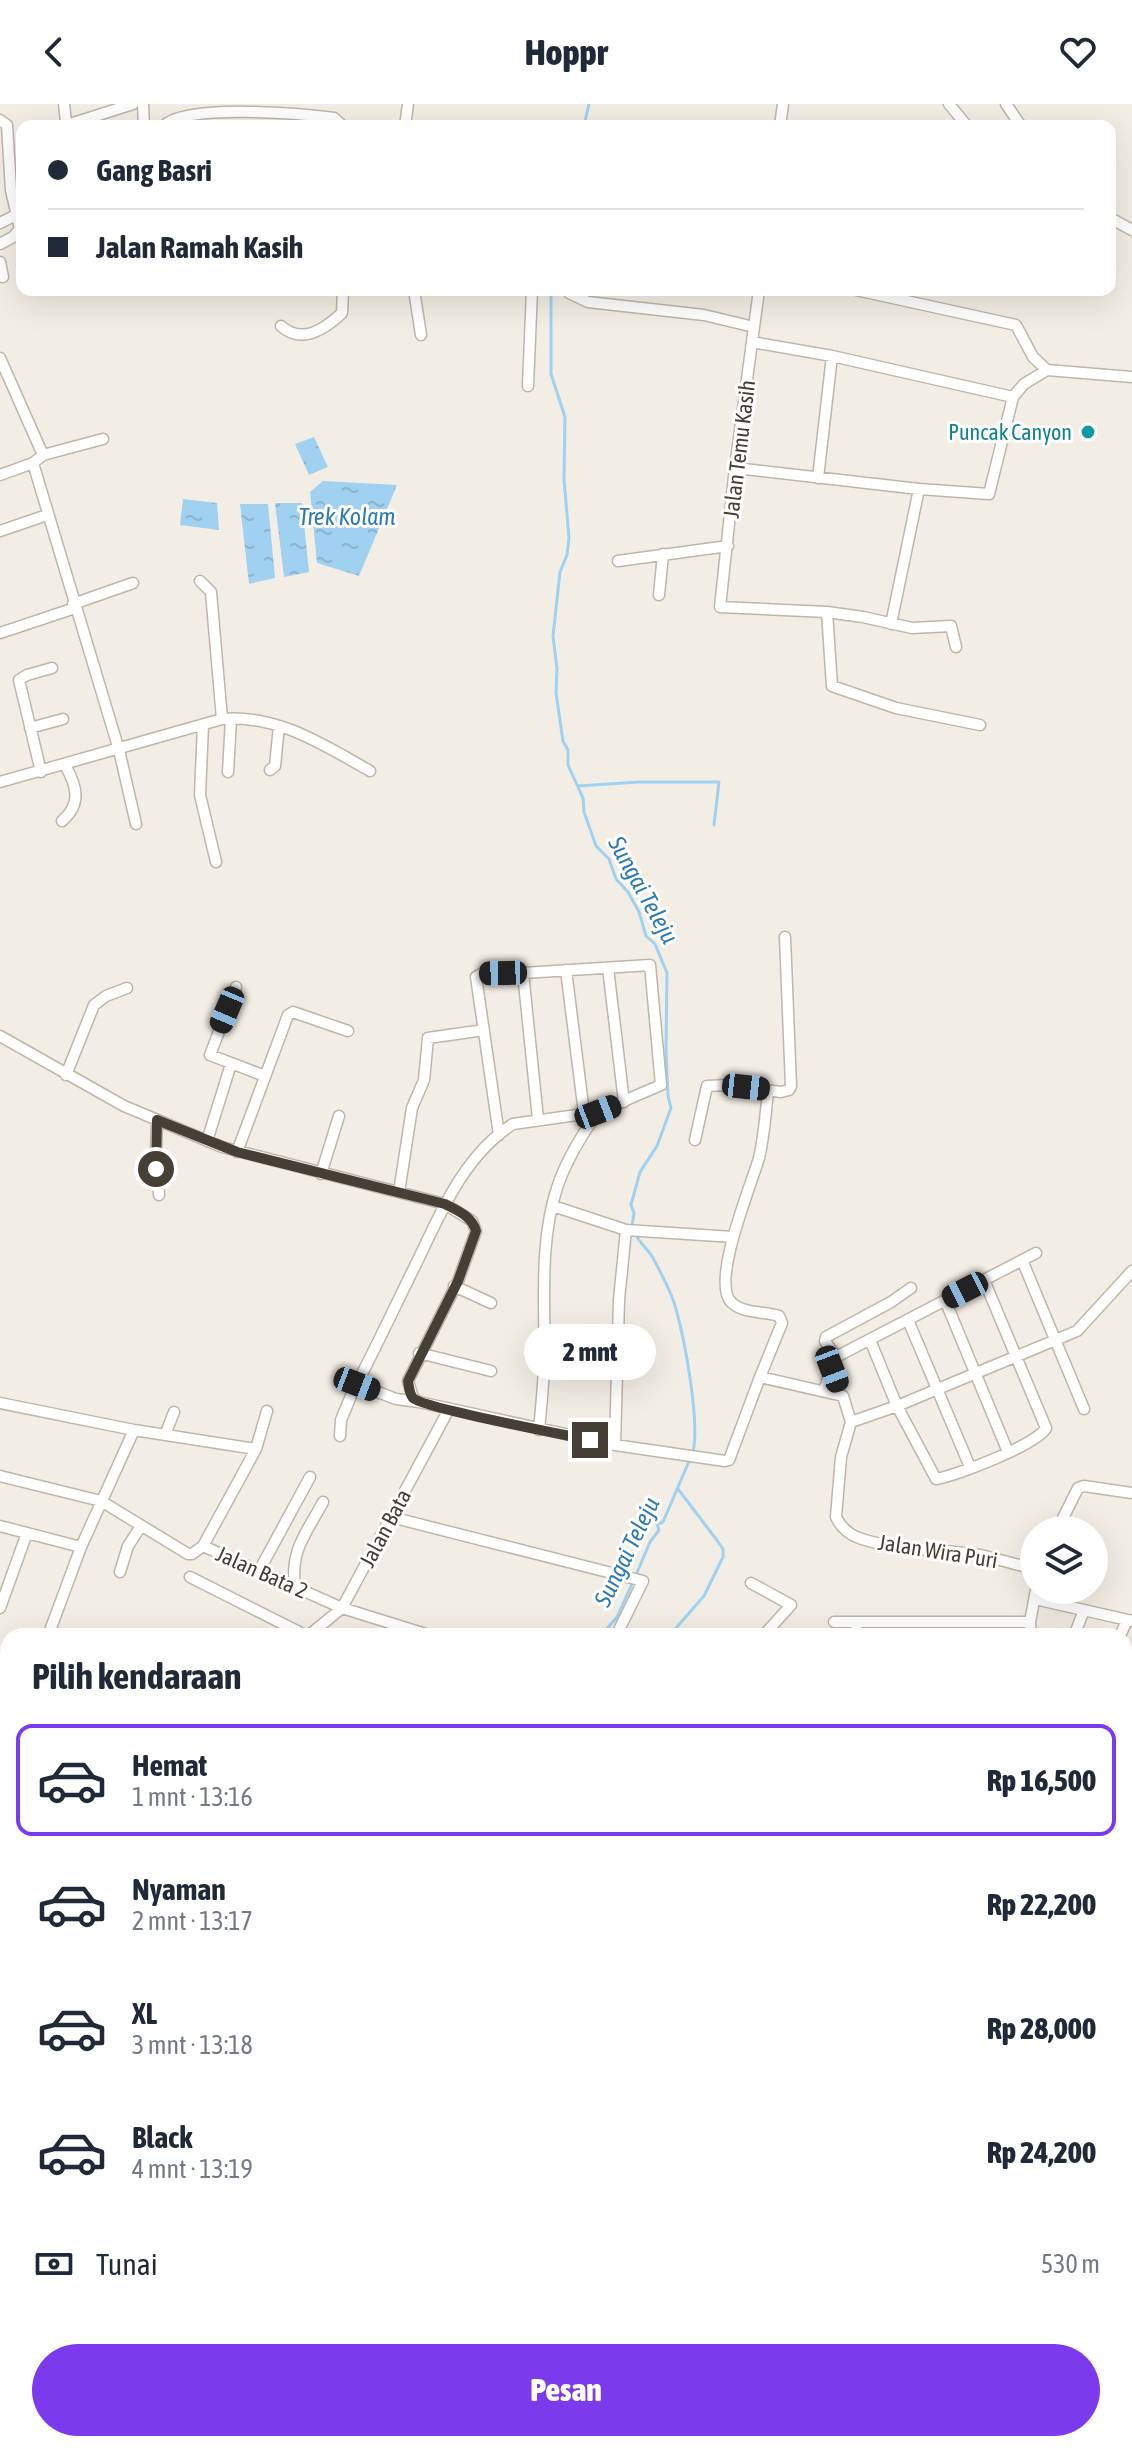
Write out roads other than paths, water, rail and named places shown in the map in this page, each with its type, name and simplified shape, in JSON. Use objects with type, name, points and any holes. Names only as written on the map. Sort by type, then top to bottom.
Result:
[{"type":"street","points":[[87,120],[133,104]]},
{"type":"street","points":[[949,104],[962,120]]},
{"type":"street","points":[[167,120],[188,108],[233,105],[336,120]]},
{"type":"street","points":[[0,120],[7,125],[16,192]]},
{"type":"street","points":[[0,262],[3,277]]},
{"type":"street","points":[[281,326],[296,335],[310,335],[327,327],[342,313],[343,296]]},
{"type":"street","points":[[415,296],[421,335]]},
{"type":"street","points":[[528,386],[532,296]]},
{"type":"street","points":[[575,296],[588,302],[704,315],[754,327]]},
{"type":"street","name":"Jalan Temu Kasih","points":[[758,296],[720,607],[827,612]]},
{"type":"street","points":[[883,296],[1016,325],[1033,357],[1047,370]]},
{"type":"street","points":[[752,342],[832,356],[1013,397]]},
{"type":"street","points":[[818,478],[832,356]]},
{"type":"street","points":[[0,358],[43,455]]},
{"type":"street","points":[[735,468],[989,494],[1013,397],[1024,384],[1047,370],[1132,377]]},
{"type":"street","points":[[0,475],[33,463],[43,455],[103,439]]},
{"type":"street","points":[[33,463],[119,750],[136,824]]},
{"type":"street","points":[[891,624],[919,489]]},
{"type":"street","points":[[0,531],[47,515]]},
{"type":"street","points":[[618,561],[728,546]]},
{"type":"street","points":[[659,595],[663,554]]},
{"type":"street","points":[[200,581],[211,592],[226,719],[228,772]]},
{"type":"street","points":[[0,633],[133,583]]},
{"type":"street","points":[[956,647],[951,626],[912,628],[827,612],[832,686],[896,708],[980,725]]},
{"type":"street","points":[[41,772],[19,680],[52,668]]},
{"type":"street","points":[[0,782],[226,719],[246,718],[294,730],[370,771]]},
{"type":"street","points":[[30,728],[63,719]]},
{"type":"street","points":[[203,725],[200,795],[216,862]]},
{"type":"street","points":[[270,770],[275,766],[279,726]]},
{"type":"street","points":[[62,821],[75,808],[77,799],[65,765]]},
{"type":"street","points":[[695,1140],[707,1086],[787,1091],[791,1086],[785,937]]},
{"type":"street","points":[[340,1436],[341,1420],[357,1384],[445,1204],[469,1166],[513,1124],[598,1112],[654,1090],[663,1081],[650,965],[477,974],[499,1135]]},
{"type":"street","points":[[608,968],[624,1102]]},
{"type":"street","points":[[566,970],[584,1113]]},
{"type":"street","points":[[523,973],[538,1119]]},
{"type":"street","points":[[236,987],[210,1052],[213,1057],[265,1076]]},
{"type":"street","points":[[66,1075],[94,1005],[106,996],[127,988]]},
{"type":"street","points":[[237,1152],[290,1013],[348,1031]]},
{"type":"street","points":[[399,1192],[412,1108],[424,1080],[428,1038],[484,1030]]},
{"type":"street","points":[[0,1036],[66,1075],[207,1141],[237,1152],[445,1204],[472,1221],[476,1231],[454,1286],[408,1381],[413,1398],[419,1402]]},
{"type":"street","points":[[207,1141],[231,1064]]},
{"type":"street","points":[[357,1384],[396,1399],[539,1430],[673,1455],[729,1460],[782,1323],[779,1316],[748,1311],[731,1302],[724,1286],[733,1237],[760,1155],[768,1090]]},
{"type":"street","points":[[539,1430],[544,1367],[543,1292],[556,1189],[574,1147],[598,1112]]},
{"type":"street","points":[[321,1174],[339,1116]]},
{"type":"street","points":[[157,1120],[159,1195]]},
{"type":"street","points":[[553,1206],[632,1230],[733,1237]]},
{"type":"street","points":[[615,1445],[619,1300],[632,1230]]},
{"type":"street","points":[[824,1390],[836,1357],[1036,1253]]},
{"type":"street","points":[[1022,1260],[1084,1409]]},
{"type":"street","points":[[832,1369],[851,1422],[1077,1331],[1132,1271]]},
{"type":"street","points":[[870,1340],[897,1406],[936,1479],[1008,1452],[1042,1435],[1046,1428],[984,1280]]},
{"type":"street","points":[[454,1286],[491,1303]]},
{"type":"street","points":[[836,1357],[825,1341],[826,1337],[911,1288]]},
{"type":"street","points":[[945,1300],[1008,1452]]},
{"type":"street","points":[[908,1320],[970,1467]]},
{"type":"street","points":[[419,1353],[491,1371]]},
{"type":"street","points":[[760,1377],[843,1396]]},
{"type":"street","points":[[0,1403],[134,1430],[256,1449]]},
{"type":"street","name":"Jalan Bata","points":[[318,1628],[342,1608],[449,1409]]},
{"type":"street","points":[[203,1546],[256,1449],[267,1411]]},
{"type":"street","points":[[165,1435],[174,1412]]},
{"type":"street","name":"Jalan Wira Puri","points":[[851,1422],[841,1457],[836,1517],[840,1526],[861,1539],[984,1556],[1020,1565]]},
{"type":"street","points":[[51,1628],[81,1547],[134,1430]]},
{"type":"street","name":"Jalan Bata 2","points":[[0,1476],[101,1501],[188,1554],[203,1546],[342,1608],[406,1628]]},
{"type":"street","points":[[259,1571],[310,1477]]},
{"type":"street","points":[[1064,1516],[1078,1488],[1084,1486],[1132,1493]]},
{"type":"street","points":[[295,1587],[292,1566],[298,1548],[323,1502]]},
{"type":"street","points":[[391,1517],[641,1580],[644,1584],[620,1628]]},
{"type":"street","points":[[0,1526],[81,1547]]},
{"type":"street","points":[[120,1572],[128,1546],[141,1526]]},
{"type":"street","points":[[0,1608],[27,1533]]},
{"type":"street","points":[[190,1577],[292,1628]]},
{"type":"street","points":[[751,1583],[791,1605],[770,1628]]},
{"type":"street","points":[[1030,1628],[1034,1604]]},
{"type":"street","points":[[1066,1604],[1130,1621]]},
{"type":"street","points":[[1077,1628],[1084,1610]]},
{"type":"street","points":[[834,1622],[1030,1622]]},
{"type":"street","points":[[856,1623],[856,1628]]},
{"type":"water","points":[[314,437],[328,467],[309,475],[295,444]]},
{"type":"water","name":"Trek Kolam","points":[[323,481],[397,485],[359,576],[317,563],[310,492]]},
{"type":"water","points":[[183,499],[217,503],[219,530],[180,525]]},
{"type":"water","points":[[275,503],[302,503],[309,572],[284,577]]},
{"type":"water","points":[[240,504],[268,504],[275,578],[249,584]]},
{"type":"waterway","name":"Sungai Teleju","points":[[585,120],[589,104]]},
{"type":"waterway","name":"Sungai Teleju","points":[[551,296],[551,374],[565,417],[564,479],[569,538],[567,555],[560,572],[553,636],[556,693],[563,741],[568,750],[568,765],[583,798],[584,812],[596,846],[609,859],[616,879],[628,892],[639,912],[646,936],[655,944],[667,973],[666,1051],[671,1108],[657,1146],[640,1172],[631,1205],[634,1213],[632,1226]]},
{"type":"waterway","points":[[578,786],[719,782],[714,825]]},
{"type":"waterway","name":"Sungai Teleju","points":[[635,1233],[653,1258],[676,1309],[693,1402],[693,1452]]},
{"type":"waterway","name":"Sungai Teleju","points":[[636,1575],[650,1542],[659,1530],[657,1524],[663,1522],[690,1459]]},
{"type":"waterway","name":"Sungai Teleju","points":[[676,1628],[704,1596],[723,1557],[723,1549],[678,1489]]},
{"type":"waterway","name":"Sungai Teleju","points":[[608,1628],[617,1617],[633,1582]]},
{"type":"place","name":"Puncak Canyon","points":[[1088,432]]}]
